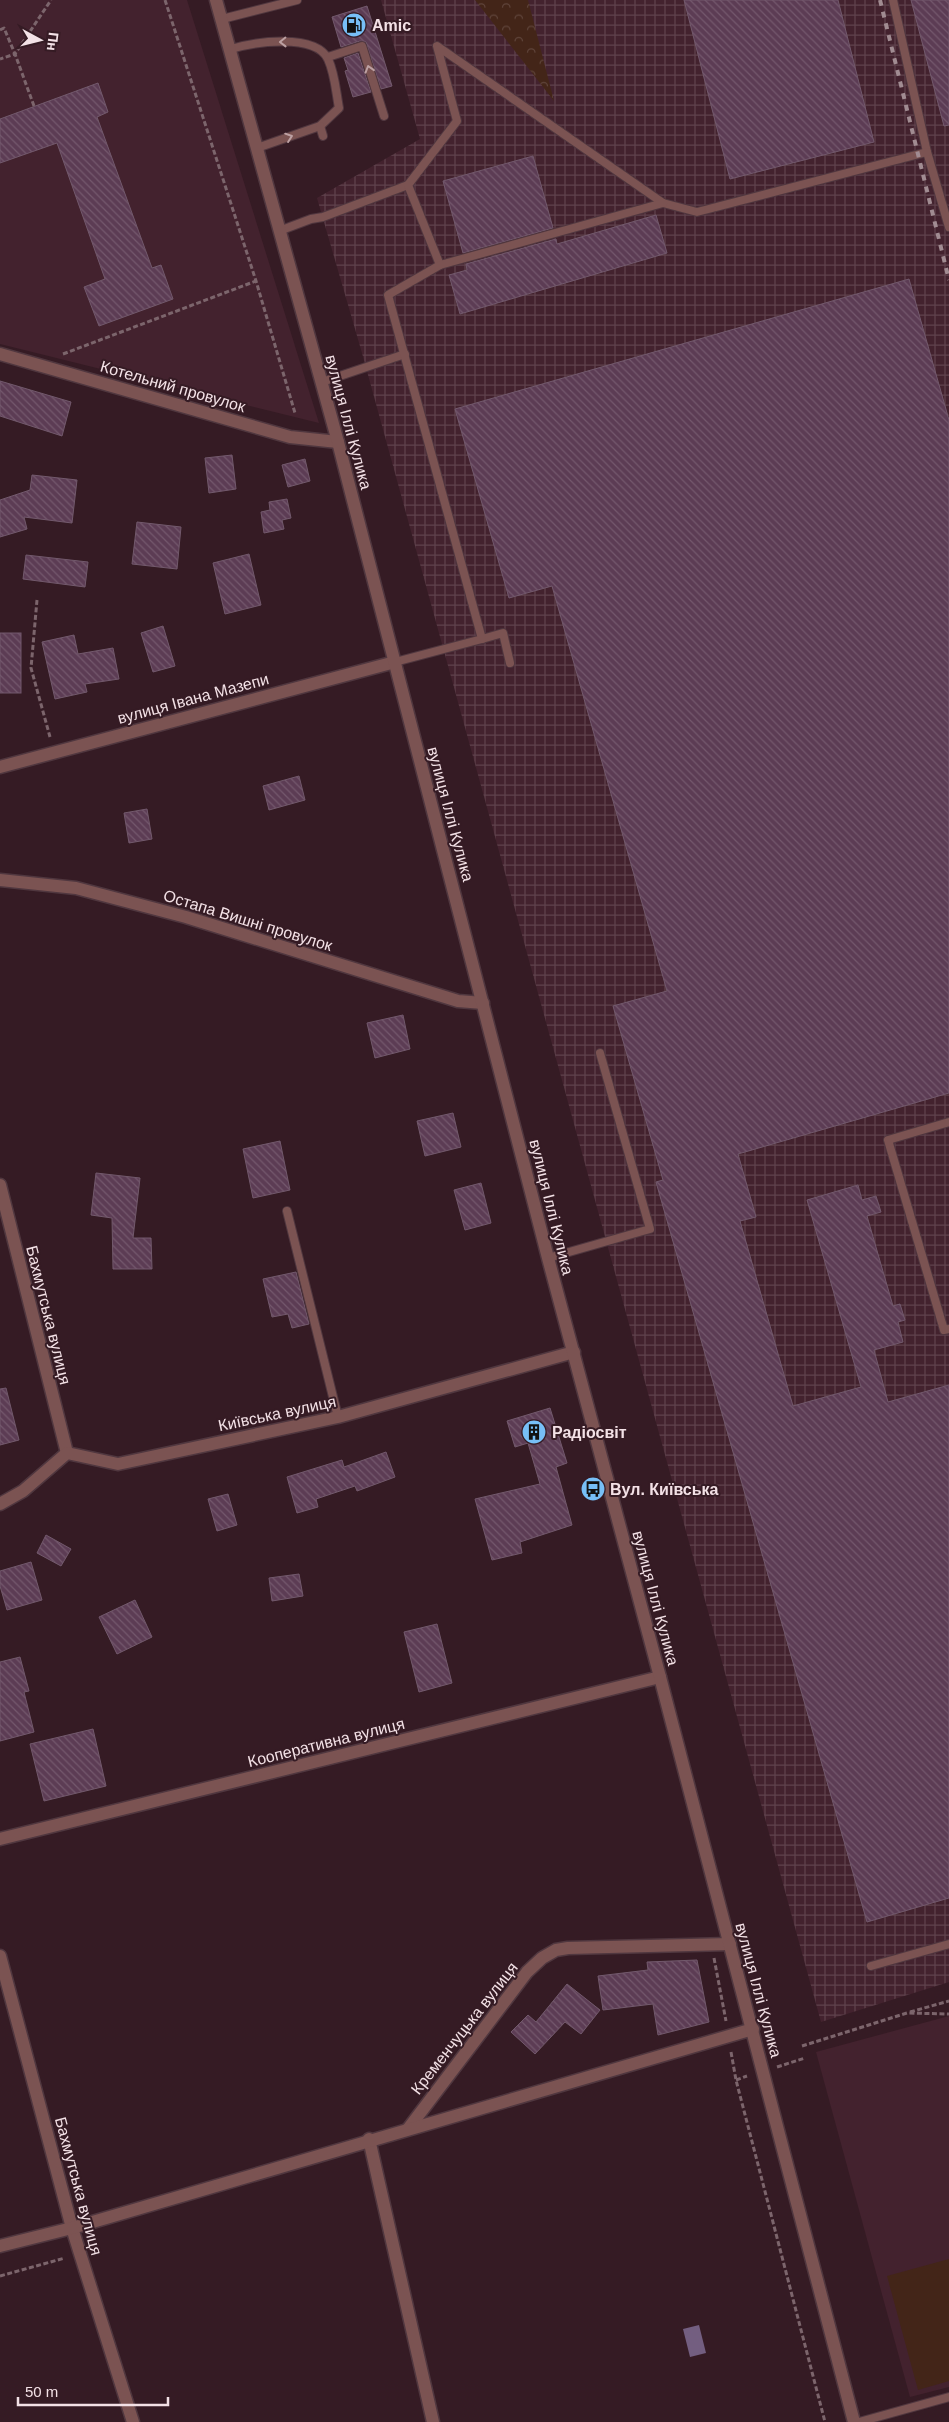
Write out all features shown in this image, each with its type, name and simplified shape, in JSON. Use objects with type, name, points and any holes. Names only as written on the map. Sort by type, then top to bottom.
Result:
[{"type":"street","name":"вулиця Іллі Кулика","points":[[216,0],[338,442],[484,1002],[548,1258],[753,2029],[854,2422]]},
{"type":"street","name":"Котельний провулок","points":[[0,354],[290,437],[338,442]]},
{"type":"street","name":"вулиця Івана Мазепи","points":[[0,767],[395,662]]},
{"type":"street","name":"Остапа Вишні провулок","points":[[0,880],[76,888],[186,917],[458,1001],[484,1002]]},
{"type":"street","name":"Бахмутська вулиця","points":[[0,1185],[67,1453]]},
{"type":"street","name":"Київська вулиця","points":[[67,1453],[118,1464],[338,1417],[574,1352]]},
{"type":"street","points":[[0,1504],[23,1491],[67,1453]]},
{"type":"street","name":"Кооперативна вулиця","points":[[0,1839],[660,1677]]},
{"type":"street","name":"Кременчуцька вулиця","points":[[408,2129],[494,2013],[527,1972],[542,1958],[556,1950],[568,1948],[711,1946],[730,1944]]},
{"type":"street","name":"Бахмутська вулиця","points":[[0,1956],[72,2228],[133,2422]]},
{"type":"street","points":[[0,2246],[72,2228],[753,2029]]},
{"type":"street","points":[[369,2140],[433,2422]]},
{"type":"lane","points":[[222,19],[297,0]]},
{"type":"lane","points":[[893,0],[927,152],[949,227]]},
{"type":"lane","points":[[231,49],[245,45],[287,41],[308,44],[328,57],[335,82],[338,108],[320,126],[257,148]]},
{"type":"lane","points":[[328,57],[362,46],[384,116]]},
{"type":"lane","points":[[279,231],[311,219],[323,218],[408,185],[457,121],[437,46],[663,203],[697,212],[927,152]]},
{"type":"lane","points":[[320,126],[323,136]]},
{"type":"lane","points":[[408,185],[440,265]]},
{"type":"lane","points":[[482,639],[388,295],[440,265],[663,203]]},
{"type":"lane","points":[[322,382],[405,354]]},
{"type":"lane","points":[[395,662],[503,633],[510,664]]},
{"type":"lane","points":[[548,1258],[650,1230],[600,1053]]},
{"type":"lane","points":[[949,1122],[888,1140],[944,1330],[949,1329]]},
{"type":"lane","points":[[287,1211],[338,1417]]},
{"type":"lane","points":[[871,1966],[949,1944]]},
{"type":"lane","points":[[858,2422],[949,2397]]},
{"type":"path","points":[[0,59],[15,54],[51,0]]},
{"type":"path","points":[[165,0],[256,281],[295,413]]},
{"type":"path","points":[[0,30],[4,28],[34,106]]},
{"type":"path","points":[[37,364],[256,281]]},
{"type":"path","points":[[37,600],[31,668],[54,752]]},
{"type":"path","points":[[711,1946],[736,2080],[825,2422]]},
{"type":"path","points":[[802,2046],[949,2001]]},
{"type":"path","points":[[907,2013],[949,2014]]},
{"type":"path","points":[[0,2276],[80,2254]]},
{"type":"shaded area","points":[[0,0],[187,0],[319,423],[0,344]]},
{"type":"shaded area","points":[[381,0],[949,0],[949,1982],[821,2022],[362,353],[317,198],[420,139]]},
{"type":"shaded area","points":[[949,2016],[949,2387],[910,2397],[816,2052]]},
{"type":"shaded area","points":[[699,2325],[706,2353],[690,2357],[683,2329]]},
{"type":"green space","points":[[475,0],[528,0],[554,101]]},
{"type":"green space","points":[[949,2259],[949,2381],[918,2390],[887,2276]]},
{"type":"building","points":[[684,0],[838,0],[874,142],[730,179]]},
{"type":"building","points":[[911,0],[949,0],[949,125],[944,126]]},
{"type":"building","points":[[367,6],[392,86],[381,89],[366,42],[360,41],[341,47],[332,17]]},
{"type":"building","points":[[358,53],[371,92],[353,97],[345,71],[348,70],[344,58]]},
{"type":"building","points":[[98,83],[108,112],[97,117],[152,268],[161,265],[173,299],[99,326],[84,287],[105,279],[57,143],[0,163],[0,119]]},
{"type":"building","points":[[533,156],[553,228],[463,253],[443,181]]},
{"type":"building","points":[[656,215],[667,253],[460,314],[449,275],[467,270],[466,264],[556,239],[557,244]]},
{"type":"building","points":[[909,279],[949,420],[949,1093],[738,1154],[756,1217],[740,1221],[793,1406],[861,1387],[807,1200],[858,1185],[862,1200],[876,1196],[881,1212],[867,1216],[893,1306],[900,1304],[905,1320],[898,1322],[903,1342],[874,1350],[888,1402],[949,1385],[949,1898],[867,1922],[656,1182],[663,1180],[613,1006],[667,991],[552,586],[509,598],[455,409]]},
{"type":"building","points":[[0,381],[71,402],[62,436],[0,416]]},
{"type":"building","points":[[232,455],[236,489],[209,493],[205,458]]},
{"type":"building","points":[[305,459],[310,481],[288,487],[282,465]]},
{"type":"building","points":[[32,475],[77,480],[72,523],[24,517],[27,529],[0,537],[0,500],[30,490]]},
{"type":"building","points":[[287,499],[291,518],[282,520],[284,529],[264,533],[261,512],[270,510],[269,502]]},
{"type":"building","points":[[137,522],[181,527],[177,569],[132,564]]},
{"type":"building","points":[[249,554],[261,605],[225,614],[213,563]]},
{"type":"building","points":[[26,555],[88,562],[85,587],[23,579]]},
{"type":"building","points":[[163,626],[175,666],[153,672],[141,633]]},
{"type":"building","points":[[0,633],[21,633],[21,693],[0,693]]},
{"type":"building","points":[[74,635],[78,654],[113,648],[119,679],[85,684],[87,692],[55,699],[42,642]]},
{"type":"building","points":[[299,776],[305,800],[269,810],[263,786]]},
{"type":"building","points":[[147,809],[152,839],[129,843],[124,813]]},
{"type":"building","points":[[403,1015],[410,1049],[375,1058],[367,1023]]},
{"type":"building","points":[[453,1113],[461,1147],[425,1156],[417,1121]]},
{"type":"building","points":[[280,1141],[290,1190],[253,1198],[243,1149]]},
{"type":"building","points":[[96,1173],[140,1178],[133,1238],[151,1238],[152,1269],[113,1269],[112,1218],[91,1215]]},
{"type":"building","points":[[481,1183],[491,1223],[465,1230],[454,1190]]},
{"type":"building","points":[[296,1272],[309,1324],[292,1328],[288,1314],[272,1317],[263,1279]]},
{"type":"building","points":[[6,1388],[19,1440],[0,1445],[0,1389]]},
{"type":"building","points":[[550,1408],[567,1463],[556,1467],[572,1525],[520,1542],[522,1553],[492,1560],[475,1499],[540,1484],[528,1443],[515,1447],[507,1421]]},
{"type":"building","points":[[386,1452],[395,1477],[357,1491],[355,1486],[316,1499],[318,1507],[297,1513],[287,1477],[342,1460],[344,1467]]},
{"type":"building","points":[[228,1494],[237,1525],[217,1531],[208,1499]]},
{"type":"building","points":[[46,1535],[71,1549],[61,1566],[37,1553]]},
{"type":"building","points":[[31,1562],[42,1600],[7,1610],[0,1586],[0,1571]]},
{"type":"building","points":[[299,1574],[303,1596],[272,1601],[269,1578]]},
{"type":"building","points":[[135,1600],[152,1637],[117,1654],[99,1617]]},
{"type":"building","points":[[437,1624],[452,1683],[419,1692],[404,1632]]},
{"type":"building","points":[[20,1657],[29,1691],[24,1692],[34,1732],[0,1741],[0,1662]]},
{"type":"building","points":[[93,1729],[106,1786],[44,1801],[30,1744]]},
{"type":"building","points":[[697,1960],[709,2022],[658,2035],[653,2004],[603,2010],[598,1976],[648,1970],[647,1962]]},
{"type":"building","points":[[567,1984],[600,2010],[581,2034],[565,2022],[535,2054],[511,2032],[528,2015],[536,2022]]},
{"type":"railway","points":[[880,0],[949,280]]},
{"type":"place","name":"Amic","points":[[354,25]]},
{"type":"place","name":"Радіосвіт","points":[[534,1432]]},
{"type":"place","name":"Вул. Київська","points":[[593,1489]]}]
